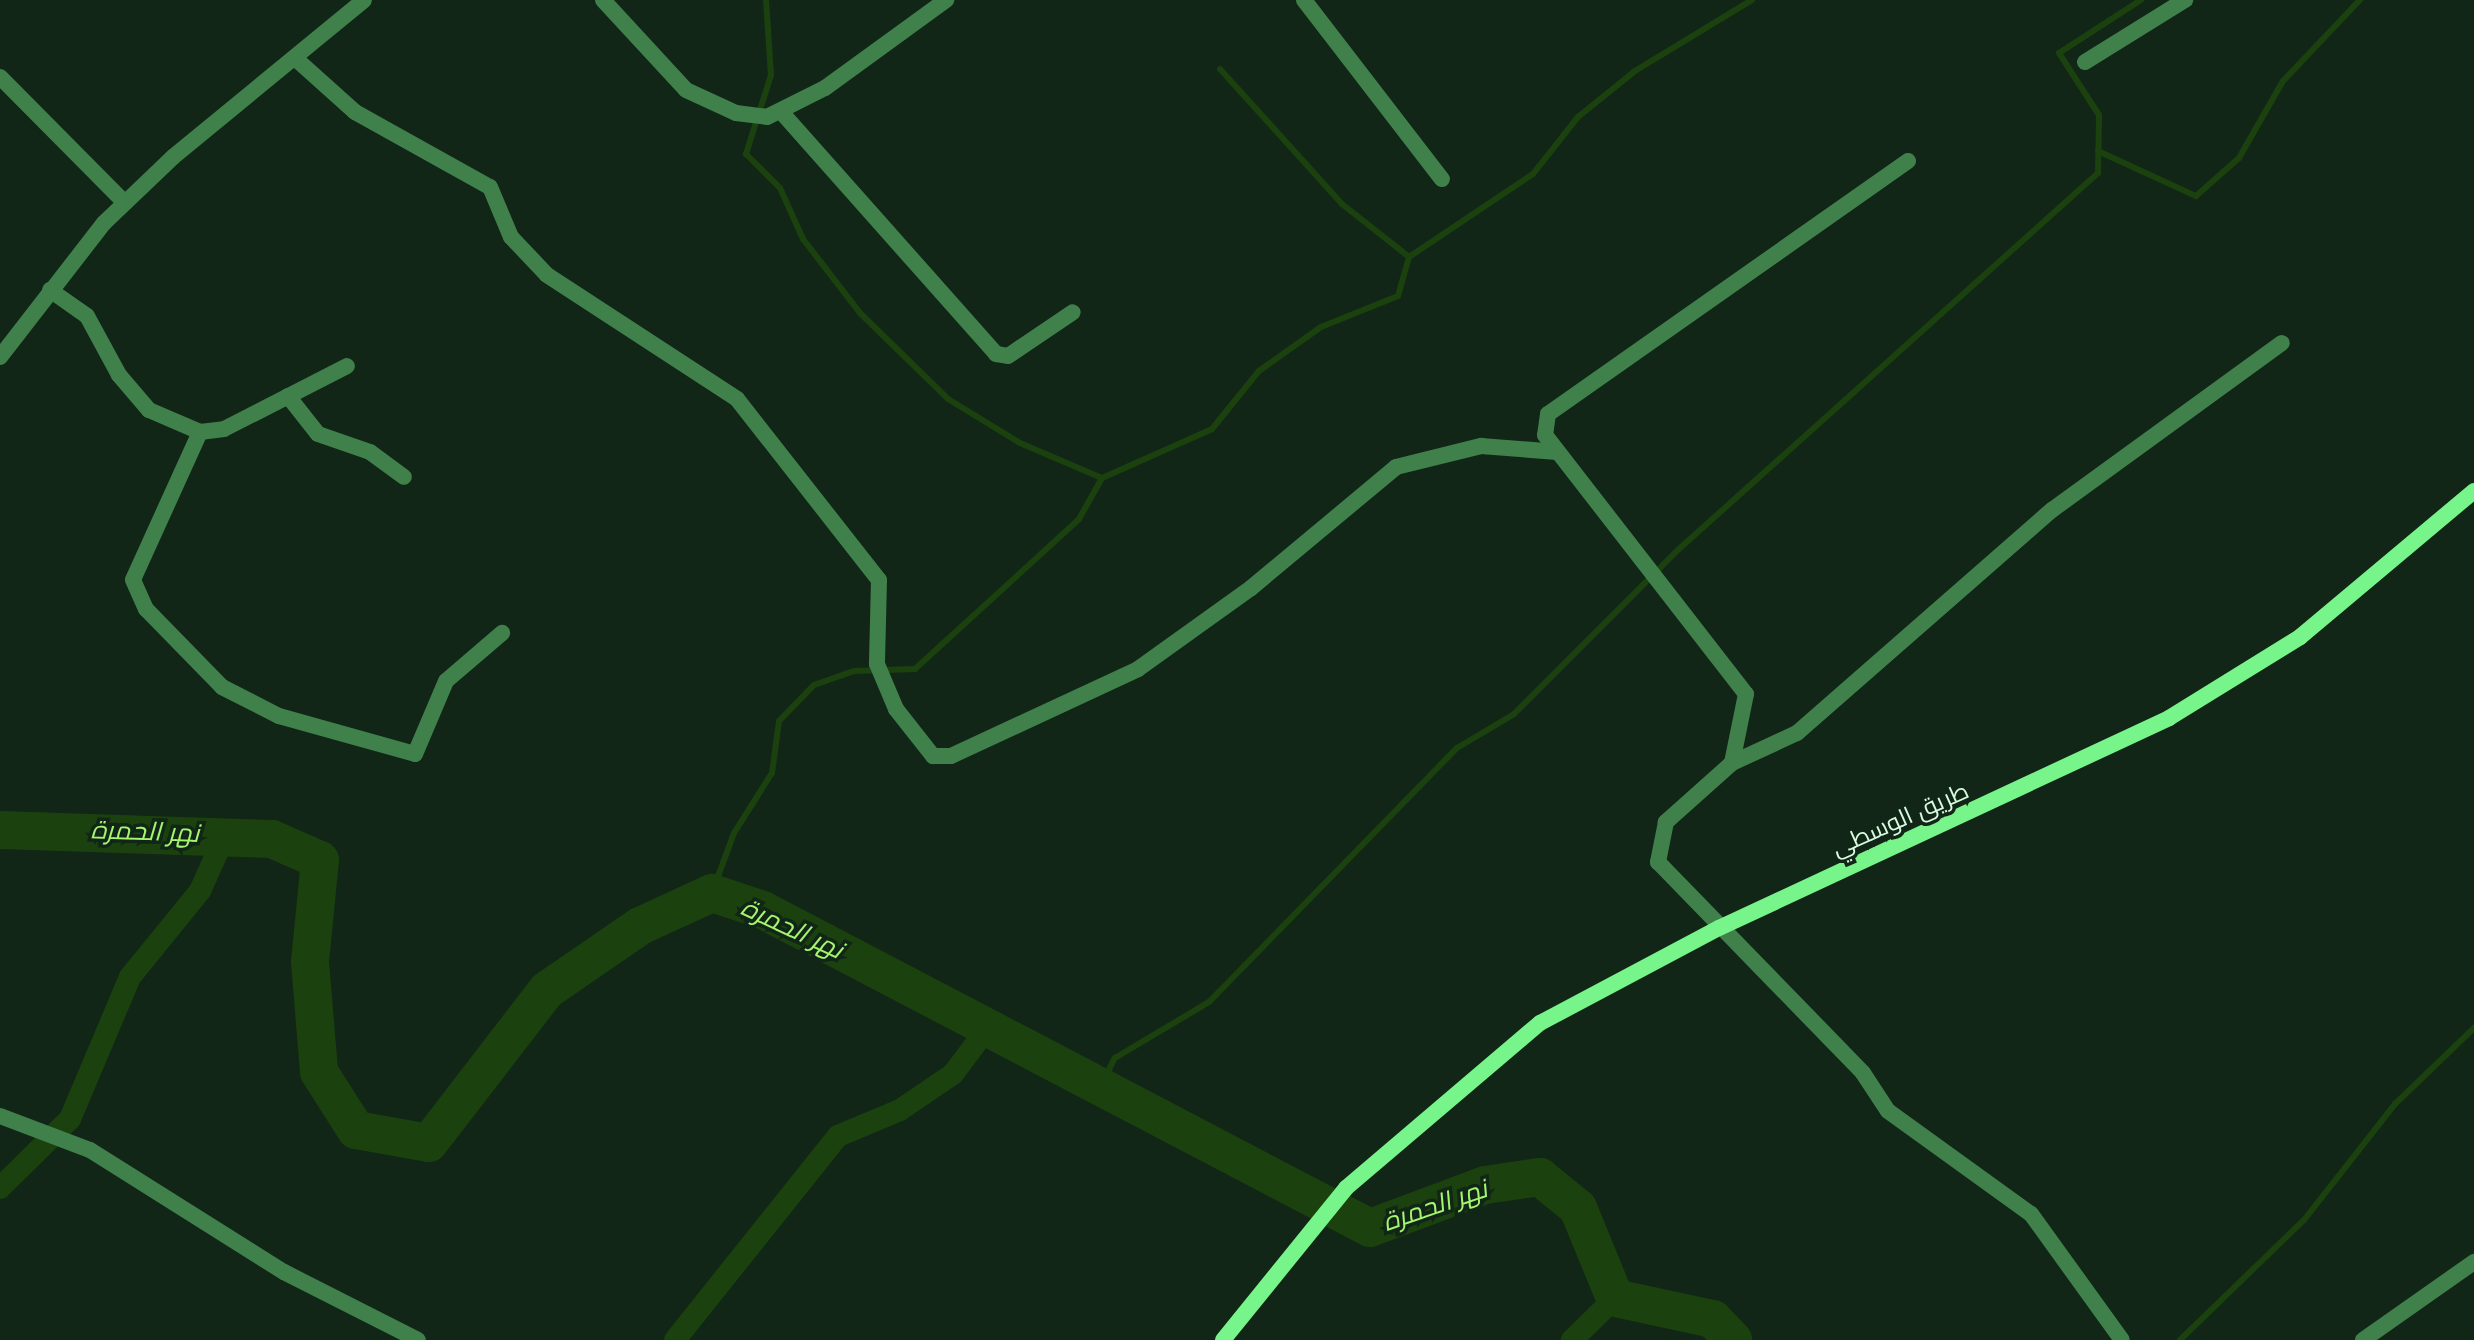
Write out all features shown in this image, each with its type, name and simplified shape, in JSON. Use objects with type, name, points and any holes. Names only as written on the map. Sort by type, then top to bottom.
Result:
[{"type":"main road","name":"طريق الوسطي","points":[[1223,1340],[1346,1188],[1540,1023],[1719,928],[2181,711],[2300,637],[2474,491]]},
{"type":"street","points":[[0,357],[50,290],[125,203],[364,0]]},
{"type":"street","points":[[603,0],[686,90],[736,113],[776,116],[946,0]]},
{"type":"street","points":[[1304,0],[1442,179]]},
{"type":"street","points":[[2085,62],[2185,0]]},
{"type":"street","points":[[296,59],[355,112],[490,187],[511,237],[547,275],[737,399],[879,580],[877,664],[888,690],[928,753],[951,756],[1103,690],[1173,646],[1396,467],[1481,446],[1558,452]]},
{"type":"street","points":[[0,77],[125,203]]},
{"type":"street","points":[[776,116],[996,354],[1008,356],[1073,312]]},
{"type":"street","points":[[1732,763],[1746,694],[1545,435],[1548,414],[1908,161]]},
{"type":"street","points":[[50,290],[87,316],[119,375],[149,410],[200,432]]},
{"type":"street","points":[[2122,1340],[2031,1214],[1888,1111],[1863,1073],[1719,928],[1658,862],[1655,849],[1666,822],[1732,763],[1797,733],[2052,510],[2282,343]]},
{"type":"street","points":[[347,366],[288,396],[200,432],[133,580],[146,609],[222,687],[279,716],[415,754],[446,681],[502,633]]},
{"type":"street","points":[[288,396],[318,434],[370,452],[404,477]]},
{"type":"street","points":[[0,1116],[90,1150],[389,1334],[418,1340]]},
{"type":"street","points":[[2363,1340],[2474,1262]]},
{"type":"waterway","points":[[766,0],[771,75],[746,154],[780,188],[803,239],[860,313],[948,399],[1020,443],[1102,478]]},
{"type":"waterway","points":[[712,893],[734,833],[772,773],[779,721],[814,685],[854,671],[915,669],[1079,519],[1102,478],[1212,429],[1259,371],[1321,327],[1398,296],[1409,257],[1533,174],[1578,117],[1635,71],[1752,0]]},
{"type":"waterway","points":[[1100,1087],[1115,1058],[1209,1002],[1457,748],[1514,714],[1679,549],[2098,173],[2099,115],[2059,53],[2141,0]]},
{"type":"waterway","points":[[2098,151],[2196,196],[2239,158],[2283,81],[2360,0]]},
{"type":"waterway","points":[[1220,69],[1342,204],[1409,257]]},
{"type":"waterway","name":"نهر الحمرة","points":[[0,830],[272,839],[320,860],[310,962],[319,1072],[356,1130],[429,1143],[547,990],[640,926],[712,893],[763,910],[1370,1228],[1485,1185],[1540,1177],[1578,1208],[1615,1298],[1713,1319],[1733,1340]]},
{"type":"waterway","points":[[0,1188],[70,1119],[130,977],[200,891],[225,835]]},
{"type":"waterway","points":[[2180,1340],[2304,1220],[2395,1104],[2474,1028]]},
{"type":"waterway","points":[[675,1340],[838,1136],[900,1110],[953,1074],[986,1030]]},
{"type":"waterway","points":[[1572,1340],[1615,1298]]}]
